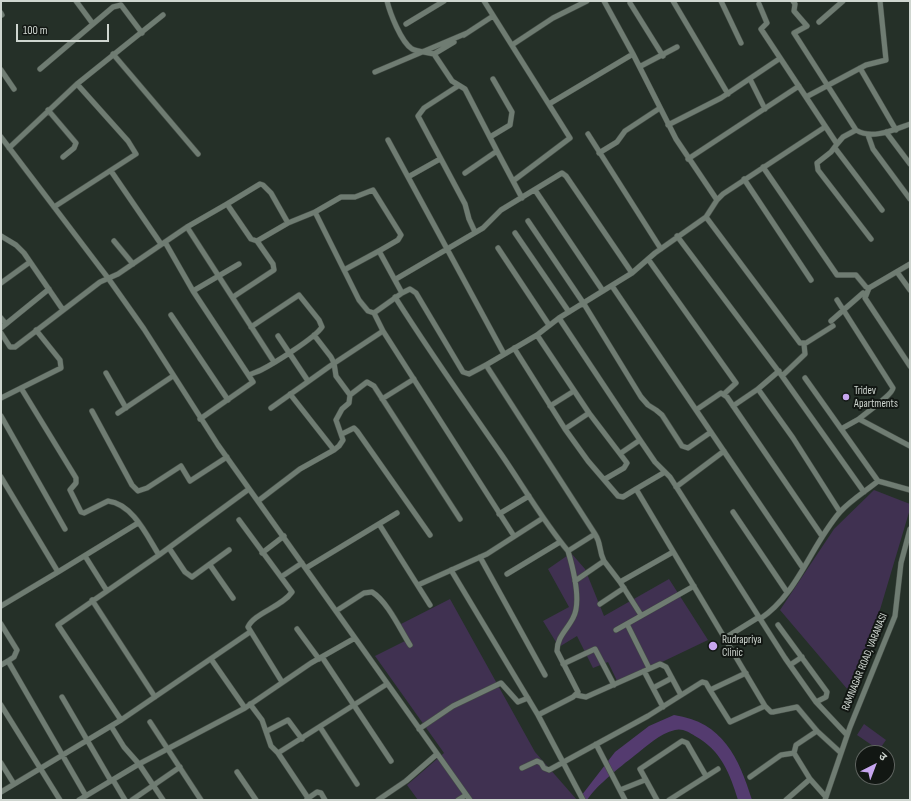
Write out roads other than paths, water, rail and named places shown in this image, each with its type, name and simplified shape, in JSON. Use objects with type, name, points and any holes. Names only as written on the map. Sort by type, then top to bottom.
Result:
[{"type":"street","points":[[76,1],[93,24]]},
{"type":"street","points":[[387,1],[392,16],[412,49],[434,54],[494,16]]},
{"type":"street","points":[[406,24],[444,1]]},
{"type":"street","points":[[484,1],[570,138],[513,181]]},
{"type":"street","points":[[512,45],[553,18],[587,1]]},
{"type":"street","points":[[604,1],[641,66],[668,125],[688,159],[716,200]]},
{"type":"street","points":[[673,1],[728,94]]},
{"type":"street","points":[[721,1],[742,42]]},
{"type":"street","points":[[793,1],[795,4],[794,11],[807,26],[794,33],[856,130],[868,135],[896,130],[910,124]]},
{"type":"street","points":[[820,22],[843,1]]},
{"type":"street","points":[[806,97],[866,65],[886,60],[880,1]]},
{"type":"street","points":[[40,69],[118,3],[125,9],[142,33]]},
{"type":"street","points":[[630,3],[662,56]]},
{"type":"street","points":[[759,4],[767,22],[761,29],[779,59],[799,86],[836,146],[882,210]]},
{"type":"street","points":[[9,148],[77,84],[163,15]]},
{"type":"street","points":[[375,72],[467,33]]},
{"type":"street","points":[[641,66],[662,56],[676,47]]},
{"type":"street","points":[[113,54],[198,154]]},
{"type":"street","points":[[434,54],[452,81],[458,86],[464,87],[468,93],[522,198]]},
{"type":"street","points":[[549,104],[633,54]]},
{"type":"street","points":[[668,125],[728,94],[779,59]]},
{"type":"street","points":[[860,68],[896,130]]},
{"type":"street","points":[[1,70],[14,89]]},
{"type":"street","points":[[490,137],[510,125],[512,112],[493,79]]},
{"type":"street","points":[[750,79],[765,108]]},
{"type":"street","points":[[54,207],[136,154],[136,151],[77,84]]},
{"type":"street","points":[[458,86],[424,108],[418,116],[465,204],[469,219],[475,232]]},
{"type":"street","points":[[688,159],[799,86]]},
{"type":"street","points":[[599,153],[617,142],[626,131],[660,108]]},
{"type":"street","points":[[48,110],[76,143],[74,148],[63,157]]},
{"type":"street","points":[[374,313],[395,297],[410,289],[416,293],[463,372],[469,374],[537,334],[548,325],[632,273],[677,236],[706,218],[716,200],[744,179],[825,127]]},
{"type":"street","points":[[856,130],[843,137],[836,146],[818,161],[817,165],[871,239]]},
{"type":"street","points":[[886,132],[910,164]]},
{"type":"street","points":[[588,134],[661,249]]},
{"type":"street","points":[[868,135],[873,149],[910,197]]},
{"type":"street","points":[[1,137],[108,278],[144,329],[200,419],[470,800]]},
{"type":"street","points":[[388,140],[504,354]]},
{"type":"street","points":[[465,173],[497,151]]},
{"type":"street","points":[[408,177],[440,159]]},
{"type":"street","points":[[763,167],[837,275],[856,275],[866,287],[869,288]]},
{"type":"street","points":[[111,171],[163,243],[193,291],[253,380],[252,384],[200,419]]},
{"type":"street","points":[[396,279],[482,228],[501,210],[559,174],[564,174],[632,273]]},
{"type":"street","points":[[744,179],[811,280]]},
{"type":"street","points":[[1,333],[12,348],[100,282],[133,264],[187,227],[260,184],[263,184],[271,193],[288,223]]},
{"type":"street","points":[[257,242],[288,223],[315,212],[341,197],[355,197],[373,190],[401,235],[398,240],[344,270]]},
{"type":"street","points":[[535,190],[603,291]]},
{"type":"street","points":[[227,204],[251,239],[257,242],[273,264],[274,270],[233,297]]},
{"type":"street","points":[[315,212],[359,300],[368,311],[374,313],[383,331],[514,536]]},
{"type":"street","points":[[706,218],[796,338],[804,344],[805,354],[781,374],[733,406]]},
{"type":"street","points":[[528,221],[584,304],[641,397],[648,405],[662,415],[682,446],[688,448],[711,432]]},
{"type":"street","points":[[187,227],[274,362]]},
{"type":"street","points":[[515,233],[569,312]]},
{"type":"street","points":[[1,236],[16,245],[30,262],[63,310]]},
{"type":"street","points":[[677,236],[781,374],[864,492]]},
{"type":"street","points":[[114,241],[133,264]]},
{"type":"street","points":[[498,248],[548,325]]},
{"type":"street","points":[[378,251],[396,279],[402,293]]},
{"type":"street","points":[[648,259],[736,383],[724,394],[717,395],[696,410]]},
{"type":"street","points":[[1,283],[30,262]]},
{"type":"street","points":[[193,291],[239,264]]},
{"type":"street","points":[[910,264],[869,288],[866,298],[910,366]]},
{"type":"street","points":[[897,272],[910,290]]},
{"type":"street","points":[[612,286],[803,568]]},
{"type":"street","points":[[1,328],[49,289]]},
{"type":"street","points":[[804,344],[832,324],[862,293]]},
{"type":"street","points":[[249,375],[274,362],[314,335],[321,329],[322,325],[306,301],[299,295],[251,327]]},
{"type":"street","points":[[395,297],[436,361],[543,518],[568,551],[575,581],[575,613],[557,644],[557,651],[577,689],[576,694]]},
{"type":"street","points":[[838,300],[893,388],[890,395],[875,405],[859,419],[841,429]]},
{"type":"street","points":[[171,315],[228,400]]},
{"type":"street","points":[[1,318],[6,324]]},
{"type":"street","points":[[559,318],[655,462],[665,472],[676,487],[790,665],[816,702],[847,735]]},
{"type":"street","points":[[1,398],[61,368],[60,360],[36,330]]},
{"type":"street","points":[[271,408],[334,363],[383,331]]},
{"type":"street","points":[[537,334],[589,413],[626,460],[627,465],[605,479]]},
{"type":"street","points":[[258,501],[300,469],[334,450],[343,440],[336,420],[342,409],[349,403],[350,395],[336,376],[334,363],[314,335]]},
{"type":"street","points":[[278,336],[308,381]]},
{"type":"street","points":[[514,348],[550,406],[588,462],[620,497],[665,472]]},
{"type":"street","points":[[486,365],[595,534],[601,544],[599,549],[604,560],[641,615]]},
{"type":"street","points":[[106,373],[126,408]]},
{"type":"street","points":[[118,413],[173,376]]},
{"type":"street","points":[[805,378],[878,481],[910,490]]},
{"type":"street","points":[[382,399],[414,379]]},
{"type":"street","points":[[350,395],[367,382],[374,386],[460,519]]},
{"type":"street","points":[[21,388],[76,478],[74,488],[70,490],[81,512],[90,510],[108,501],[114,502],[126,508],[138,523],[159,555]]},
{"type":"street","points":[[758,389],[793,438],[840,512]]},
{"type":"street","points":[[550,406],[574,391]]},
{"type":"street","points":[[290,394],[334,450]]},
{"type":"street","points":[[724,394],[822,536]]},
{"type":"street","points":[[92,411],[132,485],[138,491],[147,488],[181,466],[190,481],[227,457]]},
{"type":"street","points":[[565,429],[589,413]]},
{"type":"street","points":[[1,416],[65,529]]},
{"type":"street","points":[[859,419],[910,446]]},
{"type":"street","points":[[342,434],[354,428],[357,431],[430,535]]},
{"type":"street","points":[[621,453],[640,440]]},
{"type":"street","points":[[676,487],[724,451]]},
{"type":"street","points":[[1,477],[58,572]]},
{"type":"street","points":[[725,638],[777,607],[822,536],[840,512],[878,481]]},
{"type":"street","points":[[121,720],[58,625],[159,555],[249,489]]},
{"type":"street","points":[[636,489],[765,706],[770,712],[797,707],[817,731],[841,753]]},
{"type":"street","points":[[499,514],[529,496]]},
{"type":"street","points":[[733,512],[787,592]]},
{"type":"street","points":[[306,568],[397,513]]},
{"type":"street","points":[[418,585],[480,557],[543,518]]},
{"type":"street","points":[[239,520],[292,592],[278,605],[252,621],[248,627],[282,682]]},
{"type":"street","points":[[1,606],[138,523]]},
{"type":"street","points":[[378,524],[430,605]]},
{"type":"street","name":"RAMNAGAR ROAD, VARANASI","points":[[825,799],[847,735],[895,616],[901,563],[910,529]]},
{"type":"street","points":[[568,551],[595,534]]},
{"type":"street","points":[[262,552],[284,536]]},
{"type":"street","points":[[507,574],[560,542]]},
{"type":"street","points":[[168,548],[189,577],[197,574],[229,550]]},
{"type":"street","points":[[620,582],[673,552]]},
{"type":"street","points":[[85,556],[107,591]]},
{"type":"street","points":[[480,557],[545,675]]},
{"type":"street","points":[[575,581],[604,560]]},
{"type":"street","points":[[281,577],[302,563]]},
{"type":"street","points":[[210,565],[233,598]]},
{"type":"street","points":[[451,570],[538,714],[582,797]]},
{"type":"street","points":[[616,630],[694,586]]},
{"type":"street","points":[[600,604],[624,588]]},
{"type":"street","points":[[336,611],[364,593],[372,592],[377,595],[410,645]]},
{"type":"street","points":[[92,600],[154,697]]},
{"type":"street","points":[[1,624],[17,650],[14,657],[1,666]]},
{"type":"street","points":[[627,624],[647,669],[653,688],[663,707]]},
{"type":"street","points":[[778,626],[827,692],[826,697],[816,702]]},
{"type":"street","points":[[297,629],[320,658],[392,761]]},
{"type":"street","points":[[1,792],[121,720],[250,632]]},
{"type":"street","points":[[79,800],[139,764],[245,708],[282,682],[355,638]]},
{"type":"street","points":[[563,664],[595,649],[614,685]]},
{"type":"street","points":[[790,665],[802,657]]},
{"type":"street","points":[[210,659],[245,708]]},
{"type":"street","points":[[8,661],[86,796]]},
{"type":"street","points":[[538,714],[576,694],[586,697],[647,669],[662,664],[666,667],[681,695]]},
{"type":"street","points":[[710,690],[746,673]]},
{"type":"street","points":[[653,688],[672,678]]},
{"type":"street","points":[[522,768],[537,761],[541,763],[544,768],[549,770],[663,707],[702,682],[706,683],[730,722],[765,706]]},
{"type":"street","points":[[419,729],[453,706],[501,683],[518,702],[528,698]]},
{"type":"street","points":[[278,753],[302,739],[353,704],[387,684]]},
{"type":"street","points":[[62,697],[125,800]]},
{"type":"street","points":[[250,704],[262,720],[268,742],[278,753],[307,799],[318,792],[321,793],[326,800]]},
{"type":"street","points":[[1,705],[3,711],[41,768],[60,800]]},
{"type":"street","points":[[266,731],[288,720],[302,739]]},
{"type":"street","points":[[150,722],[201,800]]},
{"type":"street","points":[[111,726],[124,747],[139,764],[163,800]]},
{"type":"street","points":[[320,727],[357,784]]},
{"type":"street","points":[[817,731],[796,745],[794,753],[810,779],[825,799]]},
{"type":"street","points":[[657,800],[640,772],[642,766],[682,741],[687,743],[706,776]]},
{"type":"street","points":[[596,744],[625,800]]},
{"type":"street","points":[[750,777],[781,755],[794,753]]},
{"type":"street","points":[[378,800],[406,781],[437,754]]},
{"type":"street","points":[[1,763],[14,784]]},
{"type":"street","points":[[132,800],[153,784],[180,767]]},
{"type":"street","points":[[669,800],[718,769]]},
{"type":"street","points":[[237,772],[256,800]]},
{"type":"street","points":[[786,800],[810,779]]},
{"type":"street","points":[[620,790],[645,780]]},
{"type":"street","points":[[458,800],[466,795]]},
{"type":"place","name":"Tridev Apartments","points":[[846,397]]},
{"type":"place","name":"Rudrapriya Clinic","points":[[713,646]]}]
